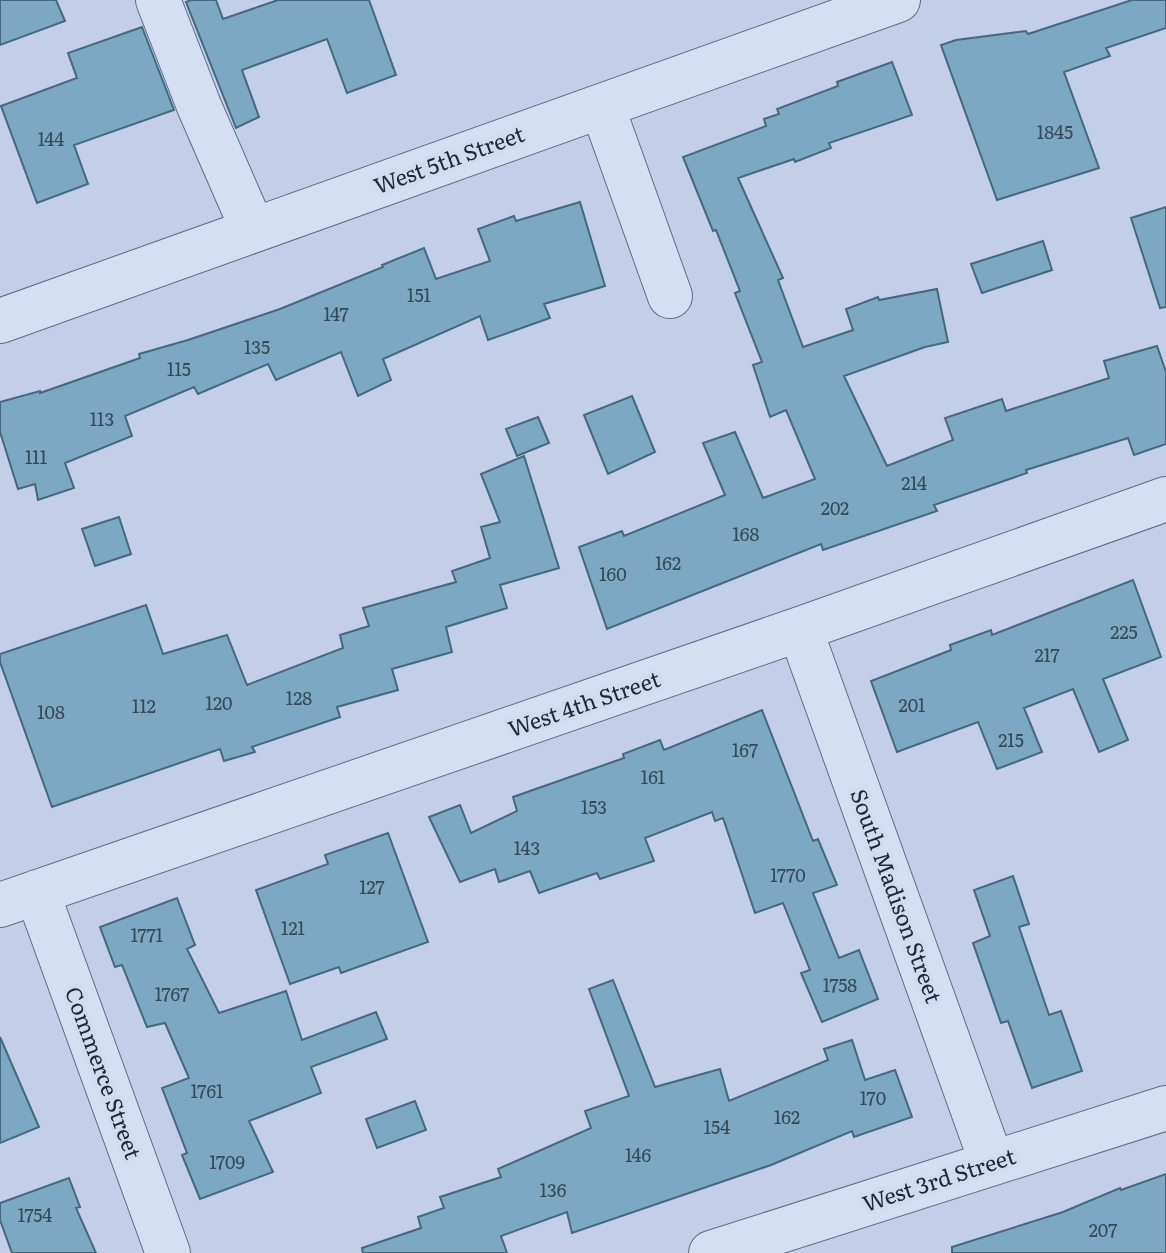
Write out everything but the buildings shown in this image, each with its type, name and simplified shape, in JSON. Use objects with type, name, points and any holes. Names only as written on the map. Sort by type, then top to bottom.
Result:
[{"type":"street","points":[[158,0],[199,106],[253,230]]},
{"type":"street","name":"West 5th Street","points":[[0,321],[898,0]]},
{"type":"street","points":[[602,106],[670,296]]},
{"type":"street","name":"West 4th Street","points":[[18,899],[1166,499]]},
{"type":"street","name":"South Madison Street","points":[[800,629],[992,1163]]},
{"type":"street","name":"Commerce Street","points":[[18,899],[168,1253]]},
{"type":"street","name":"West 3rd Street","points":[[711,1253],[1166,1108]]}]
